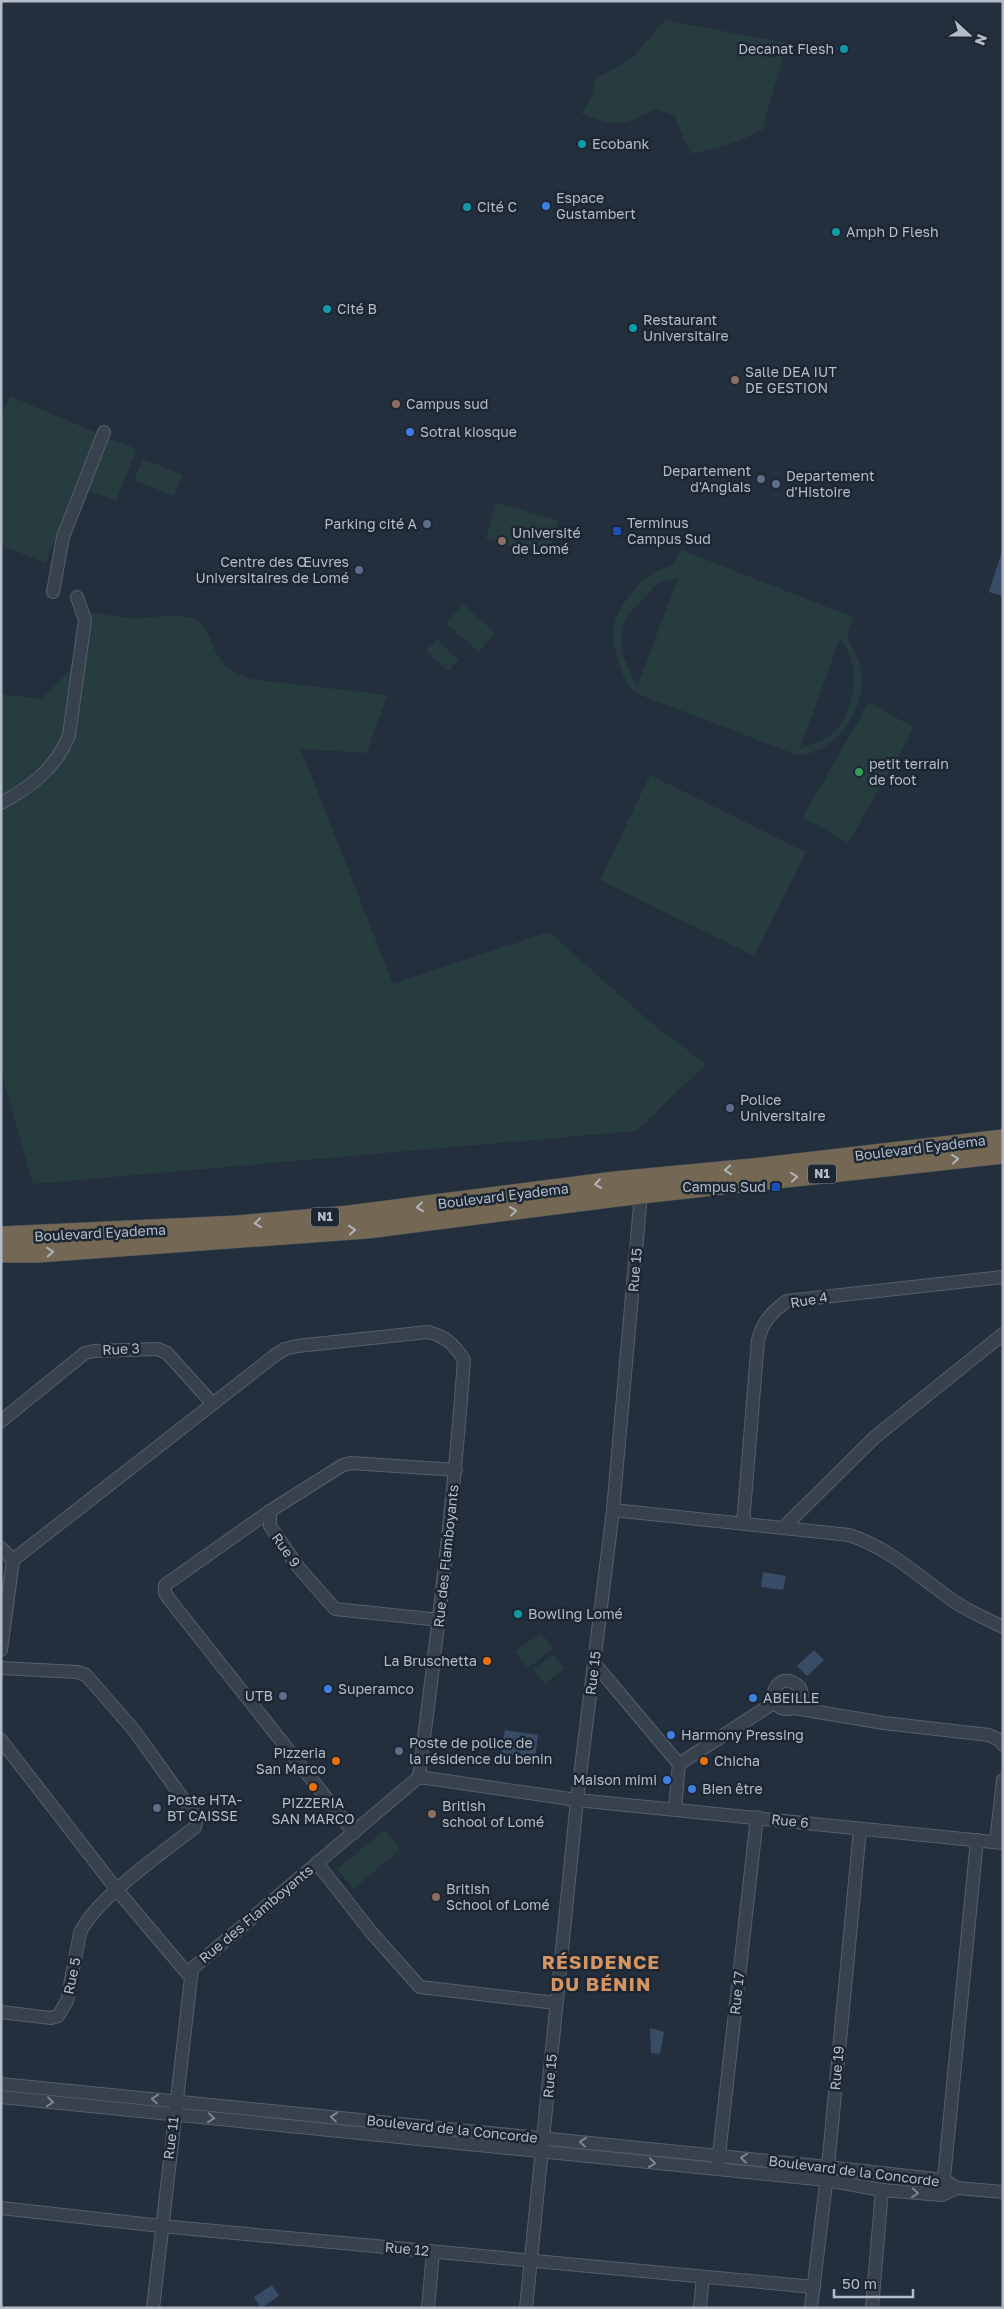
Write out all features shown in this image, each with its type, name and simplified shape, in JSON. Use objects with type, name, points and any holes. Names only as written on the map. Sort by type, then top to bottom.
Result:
[{"type":"highway","name":"Boulevard Eyadema","points":[[1,1236],[238,1226],[644,1186],[763,1167],[1003,1139]]},
{"type":"highway","name":"N1","points":[[1,1254],[38,1253],[367,1229],[644,1186],[1003,1154]]},
{"type":"street","points":[[53,592],[63,537],[104,432]]},
{"type":"street","points":[[1,803],[40,778],[63,751],[69,735],[85,620],[77,596]]},
{"type":"street","name":"Rue 15","points":[[526,2308],[545,2138],[556,2003],[578,1800],[613,1510],[644,1186]]},
{"type":"street","name":"Rue 4","points":[[744,1524],[758,1340],[764,1321],[775,1310],[787,1301],[1003,1277]]},
{"type":"street","name":"Rue des Flamboyants","points":[[1,1740],[117,1890],[188,1973],[418,1777],[440,1620],[456,1470],[464,1360],[450,1342],[440,1335],[428,1332],[297,1346],[285,1349],[212,1402],[12,1560]]},
{"type":"street","points":[[783,1528],[875,1438],[1003,1334]]},
{"type":"street","name":"Rue 3","points":[[1,1421],[78,1358],[94,1351],[158,1348],[167,1352],[212,1402]]},
{"type":"street","points":[[354,1833],[165,1593],[165,1585],[270,1511],[343,1465],[351,1463],[456,1470]]},
{"type":"street","points":[[613,1510],[849,1535],[868,1542],[890,1554],[957,1603],[1003,1627]]},
{"type":"street","name":"Rue 9","points":[[270,1511],[270,1526],[299,1568],[335,1609],[440,1620]]},
{"type":"street","points":[[1,1548],[12,1560],[1,1650]]},
{"type":"street","points":[[594,1663],[679,1764],[675,1809]]},
{"type":"street","points":[[1,1668],[77,1672],[86,1675],[133,1729],[197,1818],[195,1827],[117,1890]]},
{"type":"street","points":[[782,1681],[791,1681],[799,1685],[802,1693],[801,1702],[794,1708],[787,1710],[780,1708],[775,1702],[773,1694],[775,1687],[782,1681]]},
{"type":"street","points":[[679,1764],[775,1702]]},
{"type":"street","points":[[794,1708],[884,1723],[989,1735],[999,1740],[1003,1745]]},
{"type":"street","name":"Rue 6","points":[[418,1777],[578,1800],[999,1842]]},
{"type":"street","points":[[999,1842],[1003,1780]]},
{"type":"street","name":"Rue 17","points":[[716,2169],[757,1817]]},
{"type":"street","name":"Rue 19","points":[[811,2308],[828,2166],[860,1828]]},
{"type":"street","points":[[942,2195],[977,1840]]},
{"type":"street","points":[[317,1863],[370,1932],[420,1987],[556,2003]]},
{"type":"street","name":"Rue 5","points":[[1,2012],[51,2018],[58,2016],[67,2001],[80,1933],[84,1924],[117,1890]]},
{"type":"street","name":"Rue 11","points":[[153,2308],[192,1969]]},
{"type":"street","name":"Boulevard de la Concorde","points":[[1,2084],[828,2166],[944,2180],[956,2188],[942,2195],[882,2190],[826,2180],[1,2097]]},
{"type":"street","points":[[956,2188],[1003,2192]]},
{"type":"street","points":[[872,2308],[882,2190]]},
{"type":"street","name":"Rue 12","points":[[1,2208],[162,2226],[814,2287]]},
{"type":"street","points":[[428,2308],[433,2252]]},
{"type":"street","points":[[700,2308],[703,2277]]},
{"type":"green space","points":[[665,20],[787,43],[762,130],[740,141],[692,154],[686,145],[674,115],[656,109],[627,122],[612,123],[581,113],[593,95],[595,79],[631,59]]},
{"type":"green space","points":[[10,396],[99,434],[45,563],[1,545],[1,417]]},
{"type":"green space","points":[[107,438],[137,449],[116,501],[87,490]]},
{"type":"green space","points":[[143,459],[183,475],[174,496],[134,480]]},
{"type":"green space","points":[[496,503],[558,520],[548,555],[486,539]]},
{"type":"green space","points":[[681,550],[853,617],[847,637],[860,665],[862,683],[860,698],[854,712],[847,726],[837,738],[825,747],[812,753],[797,755],[635,693],[629,687],[614,645],[614,625],[621,608],[632,592],[654,573],[673,565]],"holes":[[[678,578],[637,687],[622,653],[622,628],[629,613],[659,582]],[[840,639],[847,648],[853,671],[854,684],[848,708],[833,733],[820,741],[800,748]]]},
{"type":"green space","points":[[463,604],[495,633],[478,652],[446,623]]},
{"type":"green space","points":[[85,611],[131,618],[176,616],[193,619],[205,628],[221,660],[243,676],[251,679],[387,695],[367,753],[301,749],[393,984],[549,932],[650,1022],[706,1064],[636,1131],[33,1184],[1,1071],[1,694],[41,699],[69,671]]},
{"type":"green space","points":[[437,639],[459,660],[448,671],[426,650]]},
{"type":"green space","name":"petit terrain de foot","points":[[869,702],[914,728],[848,843],[803,817]]},
{"type":"green space","points":[[650,775],[806,852],[754,956],[600,880]]},
{"type":"green space","points":[[541,1633],[553,1648],[528,1668],[515,1651]]},
{"type":"green space","points":[[553,1655],[565,1668],[545,1684],[533,1669]]},
{"type":"green space","points":[[385,1830],[400,1850],[354,1888],[355,1890],[337,1869]]},
{"type":"water","points":[[1003,548],[1003,596],[989,592]]},
{"type":"water","points":[[763,1572],[786,1576],[783,1590],[761,1587]]},
{"type":"water","points":[[814,1650],[824,1660],[807,1676],[797,1666]]},
{"type":"water","points":[[505,1730],[538,1735],[535,1758],[501,1753]]},
{"type":"water","points":[[650,2028],[664,2032],[660,2054],[651,2053]]},
{"type":"water","points":[[272,2285],[279,2296],[261,2308],[254,2297]]},
{"type":"place","name":"Decanat Flesh","points":[[844,49]]},
{"type":"place","name":"Ecobank","points":[[582,144]]},
{"type":"place","name":"Espace Gustambert","points":[[546,206]]},
{"type":"place","name":"Cité C","points":[[467,207]]},
{"type":"place","name":"Amph D Flesh","points":[[836,232]]},
{"type":"place","name":"Cité B","points":[[327,309]]},
{"type":"place","name":"Restaurant Universitaire","points":[[633,328]]},
{"type":"place","name":"Salle DEA IUT DE GESTION","points":[[735,380]]},
{"type":"place","name":"Campus sud","points":[[396,404]]},
{"type":"place","name":"Sotral kiosque","points":[[410,432]]},
{"type":"place","name":"Departement d'Anglais","points":[[761,479]]},
{"type":"place","name":"Departement d'Histoire","points":[[776,484]]},
{"type":"place","name":"Parking cité A","points":[[427,524]]},
{"type":"place","name":"Terminus Campus Sud","points":[[617,531]]},
{"type":"place","name":"Université de Lomé","points":[[502,541]]},
{"type":"place","name":"Centre des Œuvres Universitaires de Lomé","points":[[359,570]]},
{"type":"place","name":"petit terrain de foot","points":[[859,772]]},
{"type":"place","name":"Police Universitaire","points":[[730,1108]]},
{"type":"place","name":"Campus Sud","points":[[776,1187]]},
{"type":"place","name":"Bowling Lomé","points":[[518,1614]]},
{"type":"place","name":"La Bruschetta","points":[[487,1661]]},
{"type":"place","name":"Superamco","points":[[328,1689]]},
{"type":"place","name":"UTB","points":[[283,1696]]},
{"type":"place","name":"ABEILLE","points":[[753,1698]]},
{"type":"place","name":"Harmony Pressing","points":[[671,1735]]},
{"type":"place","name":"Poste de police de la résidence du benin","points":[[399,1751]]},
{"type":"place","name":"Pizzeria San Marco","points":[[336,1761]]},
{"type":"place","name":"Chicha","points":[[704,1761]]},
{"type":"place","name":"Maison mimi","points":[[667,1780]]},
{"type":"place","name":"PIZZERIA SAN MARCO","points":[[313,1787]]},
{"type":"place","name":"Bien être","points":[[692,1789]]},
{"type":"place","name":"Poste HTA- BT CAISSE","points":[[157,1808]]},
{"type":"place","name":"British school of Lomé","points":[[432,1814]]},
{"type":"place","name":"British School of Lomé","points":[[436,1897]]},
{"type":"district","name":"RÉSIDENCE DU BÉNIN","points":[[601,1973]]}]
